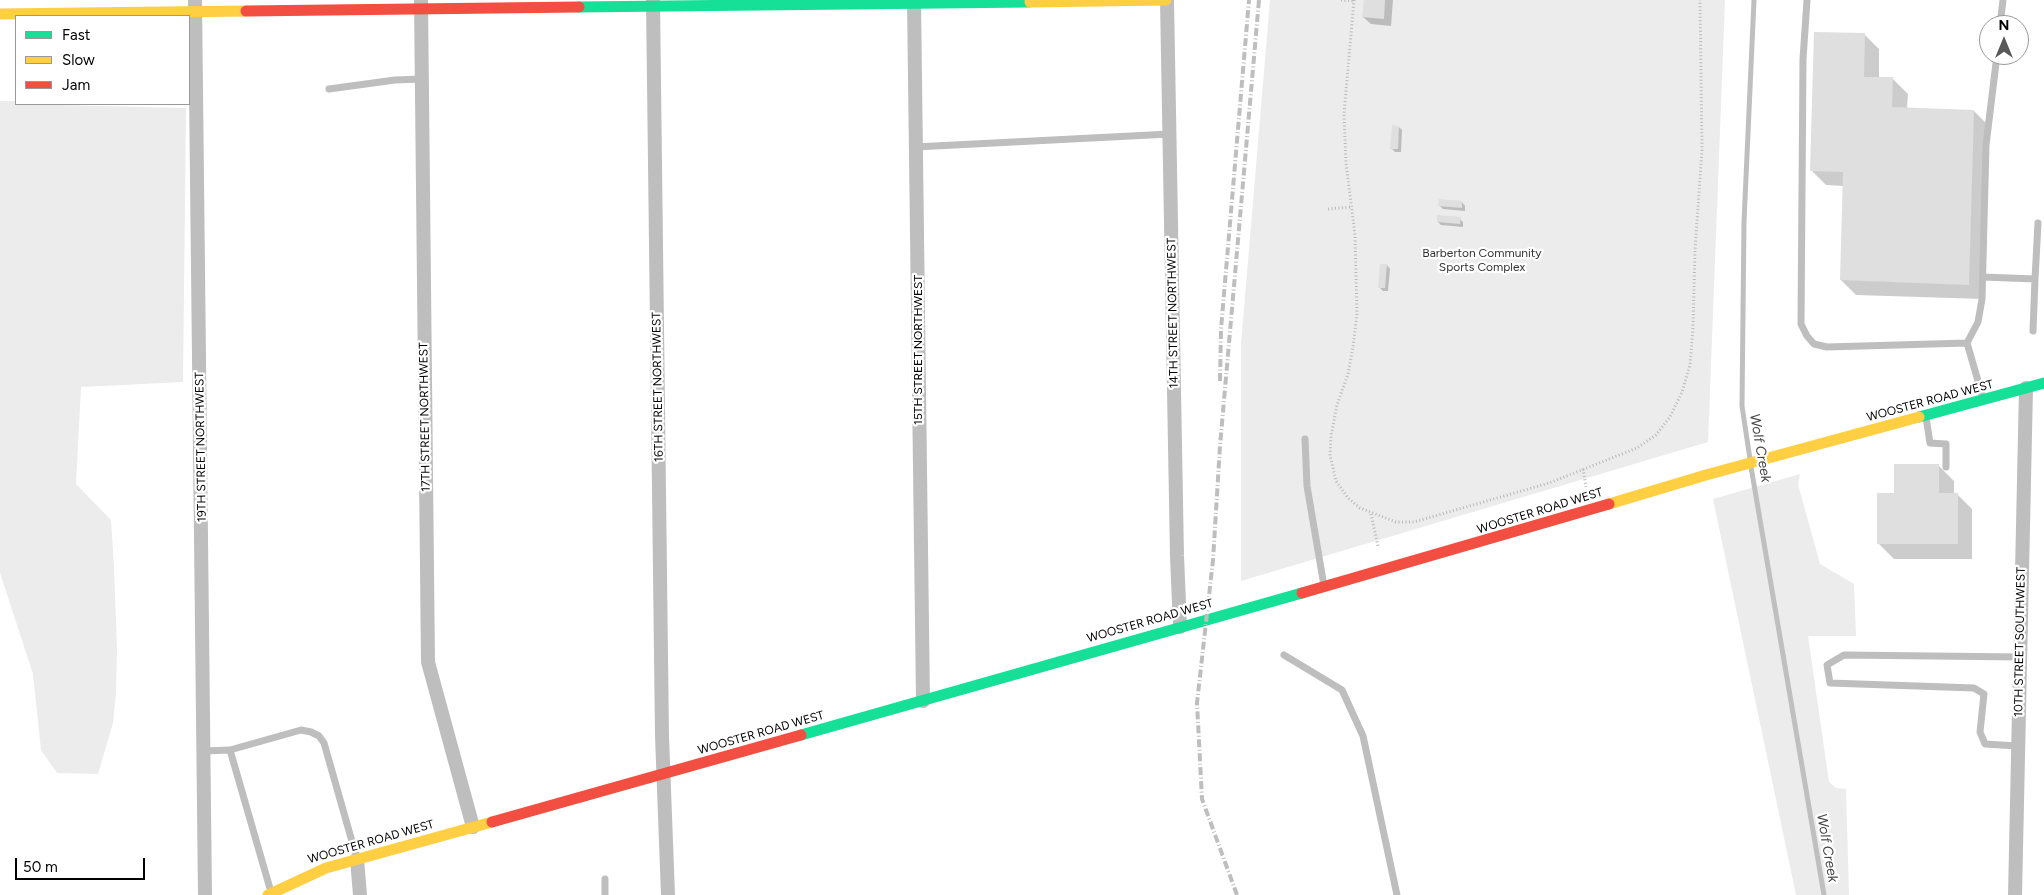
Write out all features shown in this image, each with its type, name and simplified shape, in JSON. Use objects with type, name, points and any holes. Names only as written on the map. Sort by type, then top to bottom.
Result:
[{"type":"main road","points":[[0,14],[195,6],[1167,0]]},
{"type":"main road","name":"WOOSTER ROAD WEST","points":[[270,894],[311,873],[358,859],[665,775],[1476,544],[1706,475],[1926,417],[2044,383]]},
{"type":"street","name":"14TH STREET NORTHWEST","points":[[1167,0],[1177,556],[1180,627]]},
{"type":"street","name":"15TH STREET NORTHWEST","points":[[914,2],[923,701]]},
{"type":"street","name":"16TH STREET NORTHWEST","points":[[653,3],[662,736],[665,775],[668,895]]},
{"type":"street","name":"17TH STREET NORTHWEST","points":[[421,5],[428,662],[473,827]]},
{"type":"street","name":"19TH STREET NORTHWEST","points":[[195,6],[205,895]]},
{"type":"street","name":"10TH STREET SOUTHWEST","points":[[2014,895],[2026,388]]},
{"type":"street","points":[[358,859],[360,895]]},
{"type":"lane","points":[[1808,0],[1804,59],[1801,324],[1806,336],[1814,344],[1827,347],[1967,343]]},
{"type":"lane","points":[[2001,15],[2003,0]]},
{"type":"lane","points":[[1983,400],[1967,343],[1978,322],[1982,299],[1986,145],[1996,65]]},
{"type":"lane","points":[[330,89],[395,80],[422,79]]},
{"type":"lane","points":[[915,147],[1170,134]]},
{"type":"lane","points":[[2032,331],[2038,224]]},
{"type":"lane","points":[[1983,277],[2035,279]]},
{"type":"lane","points":[[1926,417],[1930,443],[1946,444],[1946,467]]},
{"type":"lane","points":[[1305,439],[1306,486],[1324,587]]},
{"type":"lane","points":[[2017,746],[1985,744],[1980,732],[1984,694],[1974,688],[1830,683],[1827,665],[1844,655],[2020,657]]},
{"type":"lane","points":[[1284,656],[1342,690],[1364,736],[1397,895]]},
{"type":"lane","points":[[204,752],[230,750],[301,730],[318,736],[324,743],[358,859]]},
{"type":"lane","points":[[230,750],[270,894]]},
{"type":"lane","points":[[604,879],[605,895]]},
{"type":"path","points":[[1341,0],[1354,1],[1344,114],[1346,163],[1355,235],[1357,312],[1348,374],[1337,405],[1331,436],[1330,455],[1336,480],[1348,498],[1371,514],[1396,522],[1414,522],[1496,500],[1583,469],[1637,448],[1656,435],[1670,417],[1682,392],[1690,366],[1702,150],[1700,0]]},
{"type":"path","points":[[1328,209],[1351,207]]},
{"type":"path","points":[[1583,469],[1586,487]]},
{"type":"path","points":[[1371,514],[1378,546]]},
{"type":"green space","name":"Barberton Community Sports Complex","points":[[1270,0],[1725,0],[1708,442],[1241,581],[1241,344]]},
{"type":"green space","points":[[0,101],[15,101],[15,105],[186,108],[183,382],[81,387],[76,484],[111,520],[114,567],[117,649],[116,693],[113,723],[98,774],[57,773],[41,750],[33,674],[0,573]]},
{"type":"green space","points":[[1800,474],[1798,484],[1820,564],[1854,584],[1856,636],[1808,636],[1829,782],[1836,788],[1846,789],[1849,895],[1796,895],[1713,499]]},
{"type":"building","points":[[1364,0],[1385,0],[1384,19],[1362,17]]},
{"type":"building","points":[[1814,32],[1865,33],[1864,77],[1893,77],[1892,107],[1974,110],[1969,285],[1840,280],[1843,172],[1810,171]]},
{"type":"building","points":[[1392,125],[1399,126],[1398,149],[1390,149]]},
{"type":"building","points":[[1439,199],[1462,201],[1462,208],[1438,206]]},
{"type":"building","points":[[1437,215],[1461,217],[1460,224],[1437,222]]},
{"type":"building","points":[[1380,264],[1387,264],[1385,288],[1378,288]]},
{"type":"building","points":[[1894,464],[1939,464],[1939,493],[1958,493],[1958,544],[1877,544],[1877,493],[1894,493]]},
{"type":"waterway","name":"Wolf Creek","points":[[1750,459],[1742,406],[1744,222],[1754,0]]},
{"type":"waterway","name":"Wolf Creek","points":[[1751,467],[1824,895]]},
{"type":"railway","points":[[1220,381],[1221,329],[1249,0]]},
{"type":"railway","points":[[1237,895],[1202,799],[1197,703],[1213,560],[1220,446],[1259,0]]},
{"type":"traffic: fast","points":[[579,7],[1030,2]]},
{"type":"traffic: fast","points":[[1919,417],[2044,383]]},
{"type":"traffic: fast","points":[[801,735],[1302,593]]},
{"type":"traffic: slow","points":[[1030,2],[1166,0]]},
{"type":"traffic: slow","points":[[0,14],[246,11]]},
{"type":"traffic: slow","points":[[1609,504],[1706,475],[1919,417]]},
{"type":"traffic: slow","points":[[268,895],[326,868],[492,822]]},
{"type":"traffic: jam","points":[[246,11],[579,7]]},
{"type":"traffic: jam","points":[[1302,593],[1609,504]]},
{"type":"traffic: jam","points":[[492,822],[801,735]]}]
